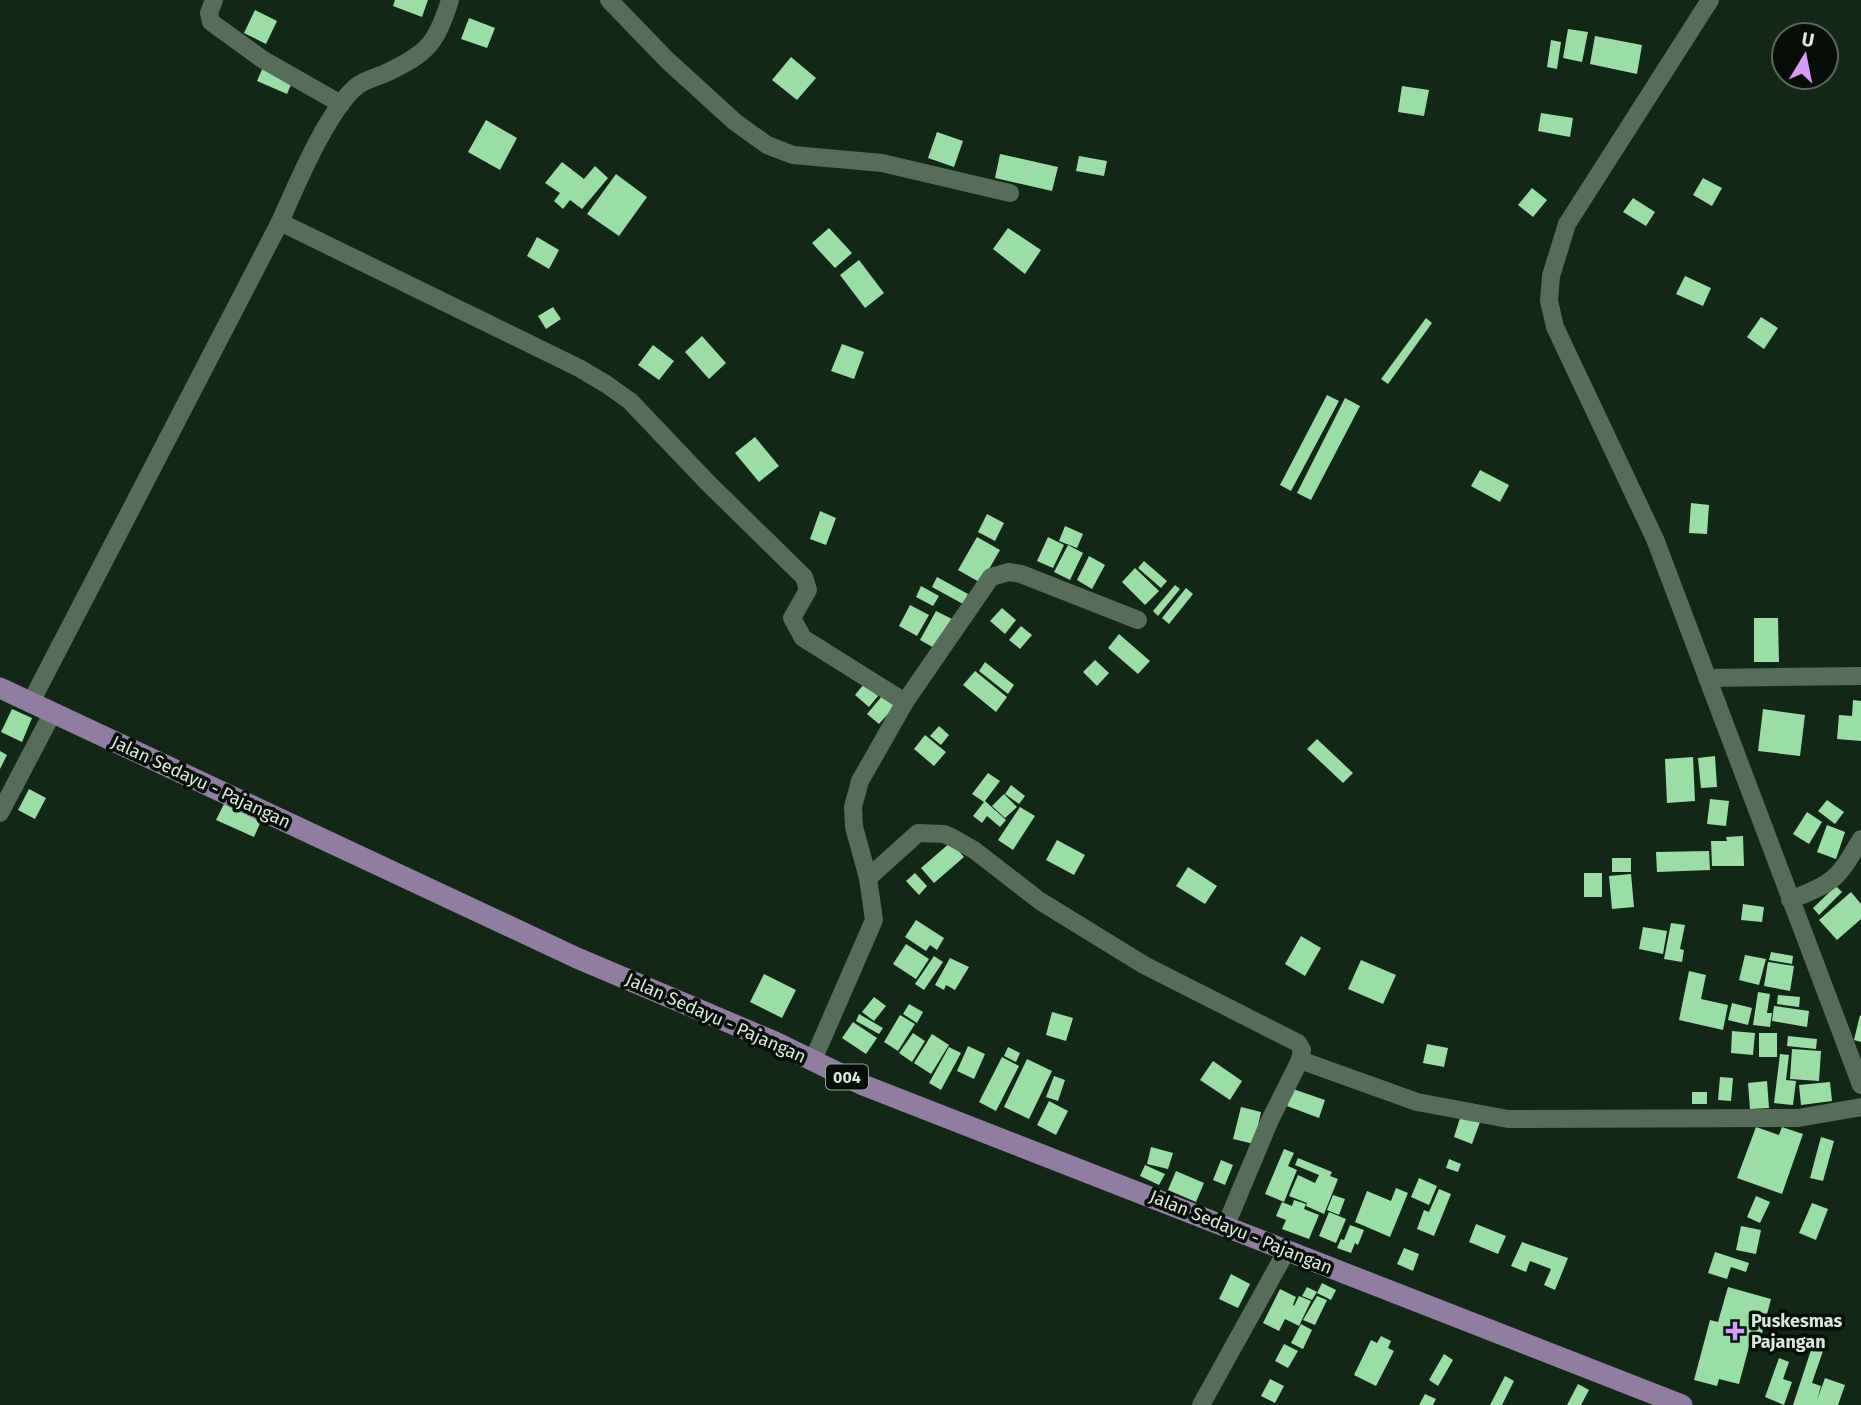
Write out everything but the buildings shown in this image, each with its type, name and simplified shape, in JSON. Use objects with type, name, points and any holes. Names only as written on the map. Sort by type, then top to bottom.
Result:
[{"type":"main road","name":"Jalan Sedayu - Pajangan","points":[[0,688],[552,946],[813,1060],[863,1085],[1682,1405]]},
{"type":"street","points":[[214,0],[209,13],[211,22],[262,59],[341,104]]},
{"type":"street","points":[[31,702],[280,222],[308,161],[341,104],[358,85],[420,55],[441,29],[450,0]]},
{"type":"street","points":[[609,0],[667,60],[735,122],[767,145],[793,155],[882,163],[1010,193]]},
{"type":"street","points":[[1710,0],[1567,224],[1550,276],[1549,301],[1555,327],[1655,539],[1861,1085]]},
{"type":"street","points":[[280,222],[579,368],[629,401],[804,577],[808,590],[792,618],[803,638],[905,702]]},
{"type":"street","points":[[813,1060],[872,928],[874,914],[868,877],[854,827],[853,807],[860,781],[905,702],[991,577],[999,573],[1021,574],[1138,620]]},
{"type":"street","points":[[1707,678],[1861,677]]},
{"type":"street","points":[[0,813],[53,712]]},
{"type":"street","points":[[868,877],[918,834],[944,834],[974,850],[1040,901],[1144,965],[1298,1043],[1302,1050],[1300,1059],[1270,1120],[1226,1225]]},
{"type":"street","points":[[1790,900],[1833,880],[1842,871],[1861,839]]},
{"type":"street","points":[[1300,1059],[1417,1102],[1508,1119],[1798,1118],[1861,1107]]},
{"type":"street","points":[[1201,1405],[1287,1250]]},
{"type":"place","name":"Puskesmas Pajangan","points":[[1735,1331]]}]
